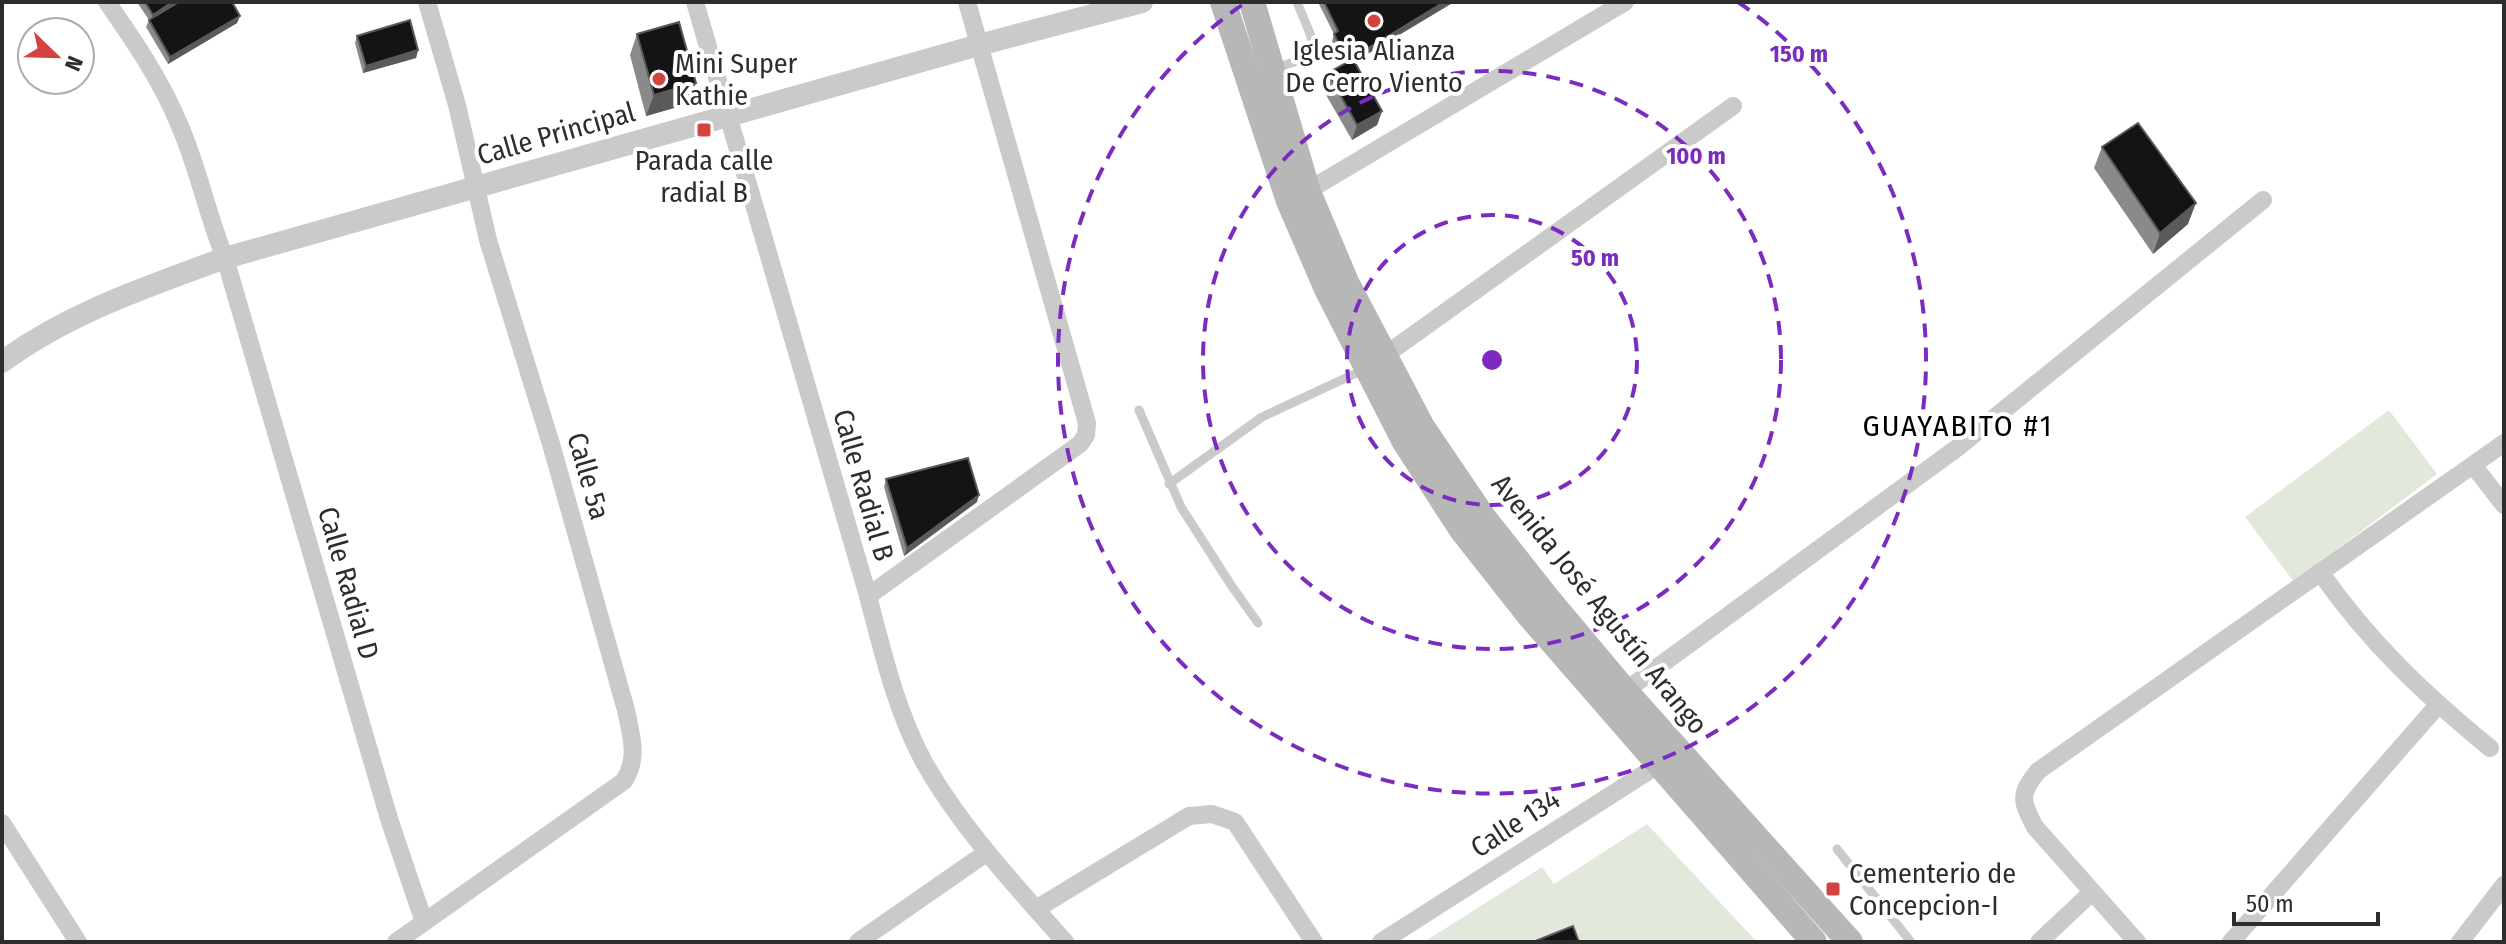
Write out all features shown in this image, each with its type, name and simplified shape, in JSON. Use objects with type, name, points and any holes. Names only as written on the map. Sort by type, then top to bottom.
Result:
[{"type":"main road","name":"Avenida José Agustín Arango","points":[[1223,2],[1260,73],[1299,196],[1346,282],[1405,442],[1462,530],[1529,615],[1850,942]]},
{"type":"main road","name":"Avenida José Agustín Arango","points":[[1252,2],[1260,73]]},
{"type":"main road","name":"Avenida José Agustín Arango","points":[[1376,362],[1483,517],[1625,691],[1669,758],[1814,942]]},
{"type":"street","name":"Calle Radial D","points":[[107,2],[141,51],[181,128],[225,258],[390,822],[424,922]]},
{"type":"street","name":"Calle 5a","points":[[424,922],[624,781],[634,763],[626,710],[551,444],[488,240],[457,105],[427,2]]},
{"type":"street","name":"Calle Radial B","points":[[695,2],[868,596],[892,689],[925,764],[986,853],[1065,942]]},
{"type":"street","points":[[868,596],[1080,444],[1086,435],[1087,423],[1067,349],[967,2]]},
{"type":"street","name":"Calle Principal","points":[[2,362],[61,323],[225,258],[979,45],[1142,2]]},
{"type":"street","points":[[1299,196],[1625,2]]},
{"type":"street","points":[[1376,362],[1733,106]]},
{"type":"street","points":[[1625,691],[1957,448],[2263,200]]},
{"type":"street","points":[[2137,942],[2035,827],[2025,808],[2024,788],[2038,771],[2504,443]]},
{"type":"street","points":[[2473,465],[2504,505]]},
{"type":"street","points":[[2320,572],[2377,646],[2438,705],[2490,748]]},
{"type":"street","points":[[2231,942],[2438,705]]},
{"type":"street","name":"Calle 134","points":[[1381,942],[1669,758]]},
{"type":"street","points":[[1036,909],[1189,816],[1212,814],[1235,822],[1314,942]]},
{"type":"street","points":[[2,823],[78,942]]},
{"type":"street","points":[[858,942],[986,853]]},
{"type":"street","points":[[2460,942],[2504,885]]},
{"type":"street","points":[[2039,942],[2091,893]]},
{"type":"street","points":[[396,942],[424,922]]},
{"type":"lane","points":[[1260,73],[1303,59],[1312,47],[1311,36],[1297,2]]},
{"type":"lane","points":[[1169,484],[1262,417],[1376,362]]},
{"type":"lane","points":[[1139,410],[1169,484],[1210,553],[1258,623]]},
{"type":"lane","points":[[1837,849],[1911,942]]},
{"type":"shaded area","points":[[2389,410],[2437,474],[2294,582],[2245,517]]},
{"type":"shaded area","points":[[1647,824],[1757,942],[1424,942],[1542,867],[1554,884]]},
{"type":"building","points":[[145,2],[172,2],[153,15]]},
{"type":"building","points":[[179,2],[232,2],[240,16],[170,57],[149,20]]},
{"type":"building","name":"Iglesia Alianza De Cerro Viento","points":[[1324,2],[1444,2],[1347,61],[1334,34],[1338,31]]},
{"type":"building","points":[[410,20],[418,50],[366,66],[357,36]]},
{"type":"building","points":[[679,22],[696,83],[654,95],[637,34]]},
{"type":"building","points":[[1353,59],[1382,111],[1357,125],[1328,73]]},
{"type":"building","points":[[2138,123],[2196,203],[2160,233],[2102,147]]},
{"type":"building","points":[[968,458],[979,495],[907,548],[886,479]]},
{"type":"building","points":[[1573,926],[1579,942],[1533,942]]},
{"type":"place","name":"Iglesia Alianza De Cerro Viento","points":[[1374,21]]},
{"type":"place","name":"Mini Super Kathie","points":[[659,79]]},
{"type":"place","name":"Parada calle radial B","points":[[704,130]]},
{"type":"place","name":"Cementerio de Concepcion-I","points":[[1833,889]]},
{"type":"district","name":"GUAYABITO #1","points":[[1958,426]]}]
